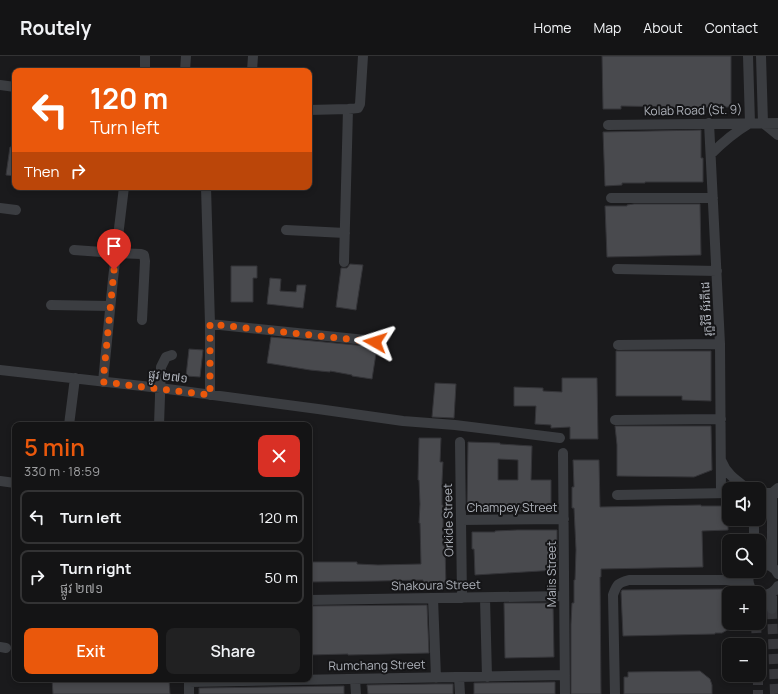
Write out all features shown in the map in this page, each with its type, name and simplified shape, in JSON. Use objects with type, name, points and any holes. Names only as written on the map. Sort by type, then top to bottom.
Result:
[{"type":"street","points":[[144,68],[145,56]]},
{"type":"street","points":[[185,68],[186,56]]},
{"type":"street","points":[[252,68],[253,56]]},
{"type":"street","points":[[312,110],[358,108],[360,104],[363,56]]},
{"type":"street","points":[[711,154],[735,132],[750,123],[748,56]]},
{"type":"street","points":[[761,56],[763,123],[778,135]]},
{"type":"street","points":[[0,85],[12,87]]},
{"type":"street","points":[[344,262],[348,109]]},
{"type":"street","name":"រុក្ខវិថី អ័រគីដេ","points":[[709,123],[720,344],[721,459],[724,482]]},
{"type":"street","name":"Kolab Road (St. 9)","points":[[608,125],[778,123]]},
{"type":"street","points":[[103,382],[124,190]]},
{"type":"street","points":[[206,190],[210,324],[210,395]]},
{"type":"street","points":[[611,198],[713,198]]},
{"type":"street","points":[[0,208],[16,210]]},
{"type":"street","points":[[286,230],[345,234]]},
{"type":"street","points":[[74,250],[144,255],[142,320]]},
{"type":"street","points":[[617,269],[717,271]]},
{"type":"street","points":[[51,306],[110,306]]},
{"type":"street","points":[[210,324],[375,342]]},
{"type":"street","points":[[618,345],[720,344]]},
{"type":"street","points":[[159,422],[161,367],[166,357],[172,355]]},
{"type":"street","name":"ផ្លូវ ២៧១","points":[[0,370],[160,388],[404,421],[455,425],[560,438]]},
{"type":"street","points":[[69,422],[75,378]]},
{"type":"street","points":[[615,420],[720,419]]},
{"type":"street","name":"Orkide Street","points":[[460,442],[462,598]]},
{"type":"street","name":"Malis Street","points":[[563,453],[565,694]]},
{"type":"street","points":[[721,459],[725,469],[739,482]]},
{"type":"street","points":[[0,481],[12,483]]},
{"type":"street","points":[[766,492],[776,491],[775,571]]},
{"type":"street","points":[[617,495],[722,493]]},
{"type":"street","name":"Champey Street","points":[[461,520],[564,519]]},
{"type":"street","points":[[766,564],[769,565],[775,571]]},
{"type":"street","points":[[615,694],[613,595],[617,585],[620,582],[629,580],[722,577]]},
{"type":"street","points":[[766,595],[775,590]]},
{"type":"street","points":[[772,609],[775,590]]},
{"type":"street","name":"Shakoura Street","points":[[312,600],[564,596]]},
{"type":"street","points":[[433,598],[436,678]]},
{"type":"street","points":[[485,598],[487,677]]},
{"type":"street","name":"Rumchang Street","points":[[312,679],[565,676]]},
{"type":"street","points":[[459,677],[460,694]]},
{"type":"street","points":[[355,679],[356,694]]},
{"type":"street","points":[[189,682],[189,694]]},
{"type":"building","points":[[602,56],[731,56],[731,107],[674,108],[621,106],[621,109],[603,109]]},
{"type":"building","points":[[701,130],[703,182],[645,182],[622,183],[622,185],[605,186],[603,132]]},
{"type":"building","points":[[10,147],[12,147],[12,176],[6,175]]},
{"type":"building","points":[[634,204],[700,204],[701,255],[607,257],[605,206],[627,206]]},
{"type":"building","points":[[350,264],[363,265],[356,310],[336,307],[341,268],[347,268]]},
{"type":"building","points":[[231,266],[257,266],[257,278],[253,278],[253,302],[231,302]]},
{"type":"building","points":[[270,278],[281,279],[280,291],[296,292],[297,285],[306,285],[303,308],[267,304]]},
{"type":"building","points":[[271,337],[377,347],[372,379],[330,371],[310,370],[267,363]]},
{"type":"building","points":[[189,349],[203,350],[200,377],[186,376]]},
{"type":"building","points":[[616,351],[711,351],[711,401],[682,400],[682,396],[616,396]]},
{"type":"building","points":[[562,378],[597,378],[598,439],[570,439],[570,427],[551,428],[551,425],[535,424],[536,406],[514,406],[514,387],[543,388],[543,391],[562,392]]},
{"type":"building","points":[[435,383],[456,384],[454,418],[432,417]]},
{"type":"building","points":[[615,426],[711,426],[712,470],[694,477],[617,476],[617,445]]},
{"type":"building","points":[[419,438],[441,438],[440,462],[443,462],[442,505],[446,588],[423,588],[423,580],[312,582],[312,562],[357,562],[357,564],[378,565],[421,564],[418,480]]},
{"type":"building","points":[[468,442],[532,446],[531,480],[551,480],[551,504],[529,504],[529,511],[509,511],[509,506],[486,505],[486,508],[467,508]],"holes":[[[498,459],[518,460],[518,480],[498,480]]]},
{"type":"building","points":[[573,460],[599,460],[600,507],[722,506],[722,526],[728,526],[728,530],[702,531],[703,567],[601,569],[601,694],[571,694],[571,624],[572,603],[574,603],[576,550],[574,508],[572,508],[572,487],[574,487]]},
{"type":"building","points":[[557,530],[557,570],[475,575],[472,532]]},
{"type":"building","points":[[722,589],[722,630],[727,630],[722,633],[715,634],[623,636],[622,590]]},
{"type":"building","points":[[504,603],[553,603],[554,657],[505,658]]},
{"type":"building","points":[[427,605],[429,653],[312,655],[312,606]]},
{"type":"building","points":[[700,671],[710,679],[712,694],[624,694],[624,677],[628,677],[628,672]]},
{"type":"building","points":[[52,682],[169,682],[170,694],[53,694]]},
{"type":"building","points":[[555,682],[555,694],[474,694],[474,683]]},
{"type":"building","points":[[453,684],[453,694],[368,694],[367,685]]},
{"type":"building","points":[[344,686],[344,694],[199,694],[199,688]]},
{"type":"tunnel","points":[[772,609],[775,694]]},
{"type":"tunnel","points":[[756,630],[757,638]]},
{"type":"tunnel","points":[[758,682],[758,694]]},
{"type":"route","points":[[114,270],[103,382],[210,395],[210,324],[375,342]]}]
